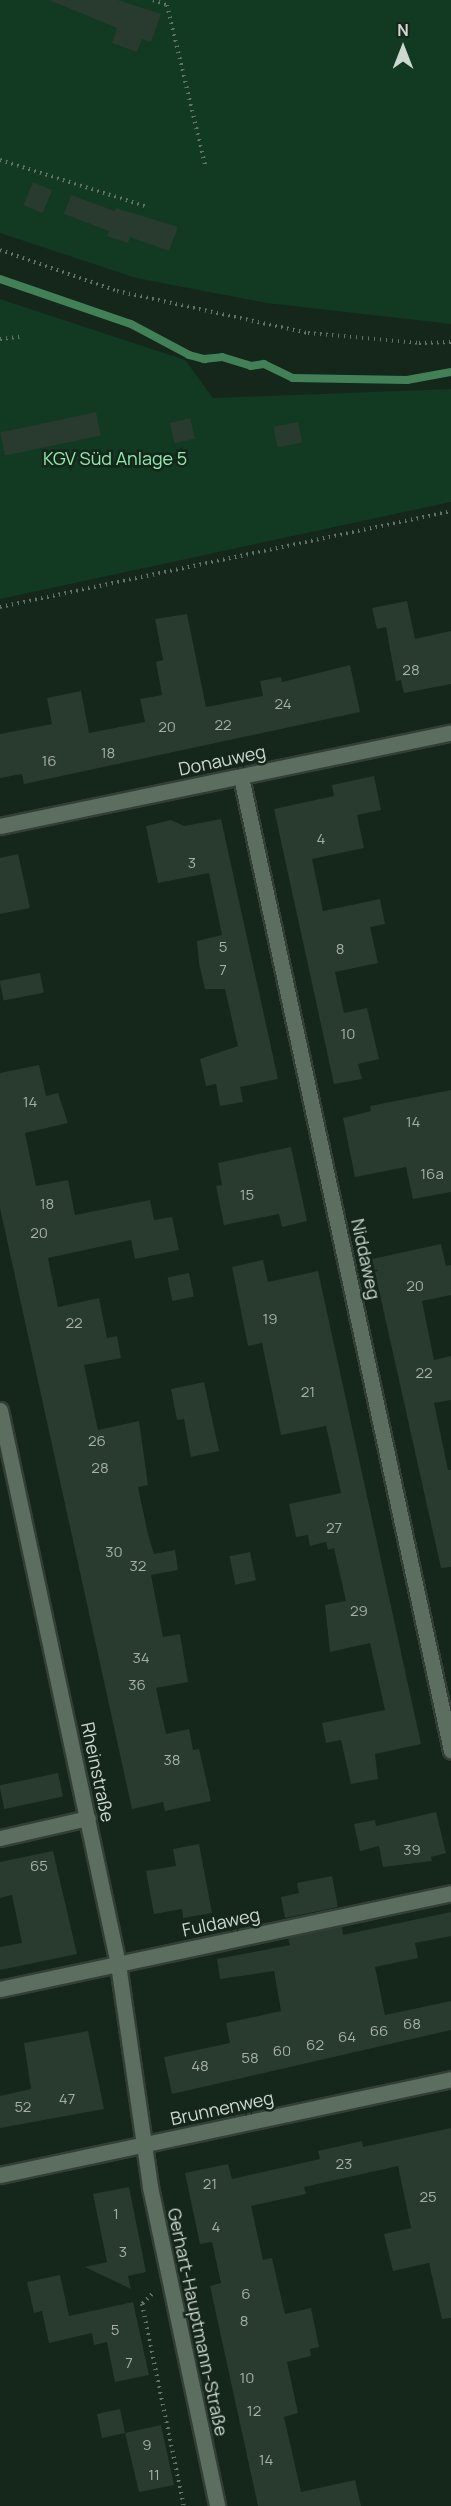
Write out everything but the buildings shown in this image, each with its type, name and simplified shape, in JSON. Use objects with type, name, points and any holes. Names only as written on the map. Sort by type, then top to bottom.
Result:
[{"type":"street","name":"Donauweg","points":[[0,826],[451,732]]},
{"type":"street","name":"Niddaweg","points":[[241,777],[451,1751]]},
{"type":"street","name":"Rheinstraße","points":[[0,1410],[118,1965],[126,2042],[146,2145]]},
{"type":"street","points":[[0,1838],[88,1818]]},
{"type":"street","name":"Fuldaweg","points":[[0,1989],[451,1893]]},
{"type":"street","name":"Brunnenweg","points":[[0,2175],[451,2079]]},
{"type":"street","name":"Gerhart-Hauptmann-Straße","points":[[146,2145],[150,2187],[217,2506]]},
{"type":"path","points":[[153,0],[167,5],[205,165]]},
{"type":"path","points":[[0,160],[148,207]]},
{"type":"path","points":[[0,250],[117,291],[308,333],[376,340],[451,342]]},
{"type":"path","points":[[0,339],[23,336]]},
{"type":"path","points":[[0,607],[451,511]]},
{"type":"path","points":[[151,2284],[152,2295],[142,2304],[184,2506]]},
{"type":"green space","points":[[0,0],[451,0],[451,324],[266,303],[136,278],[0,233]]},
{"type":"green space","name":"KGV Süd Anlage 5","points":[[0,299],[185,360],[213,398],[451,389],[451,502],[0,599]]},
{"type":"waterway","points":[[0,279],[131,324],[189,355],[204,359],[222,357],[251,366],[264,364],[293,378],[407,380],[451,372]]}]
